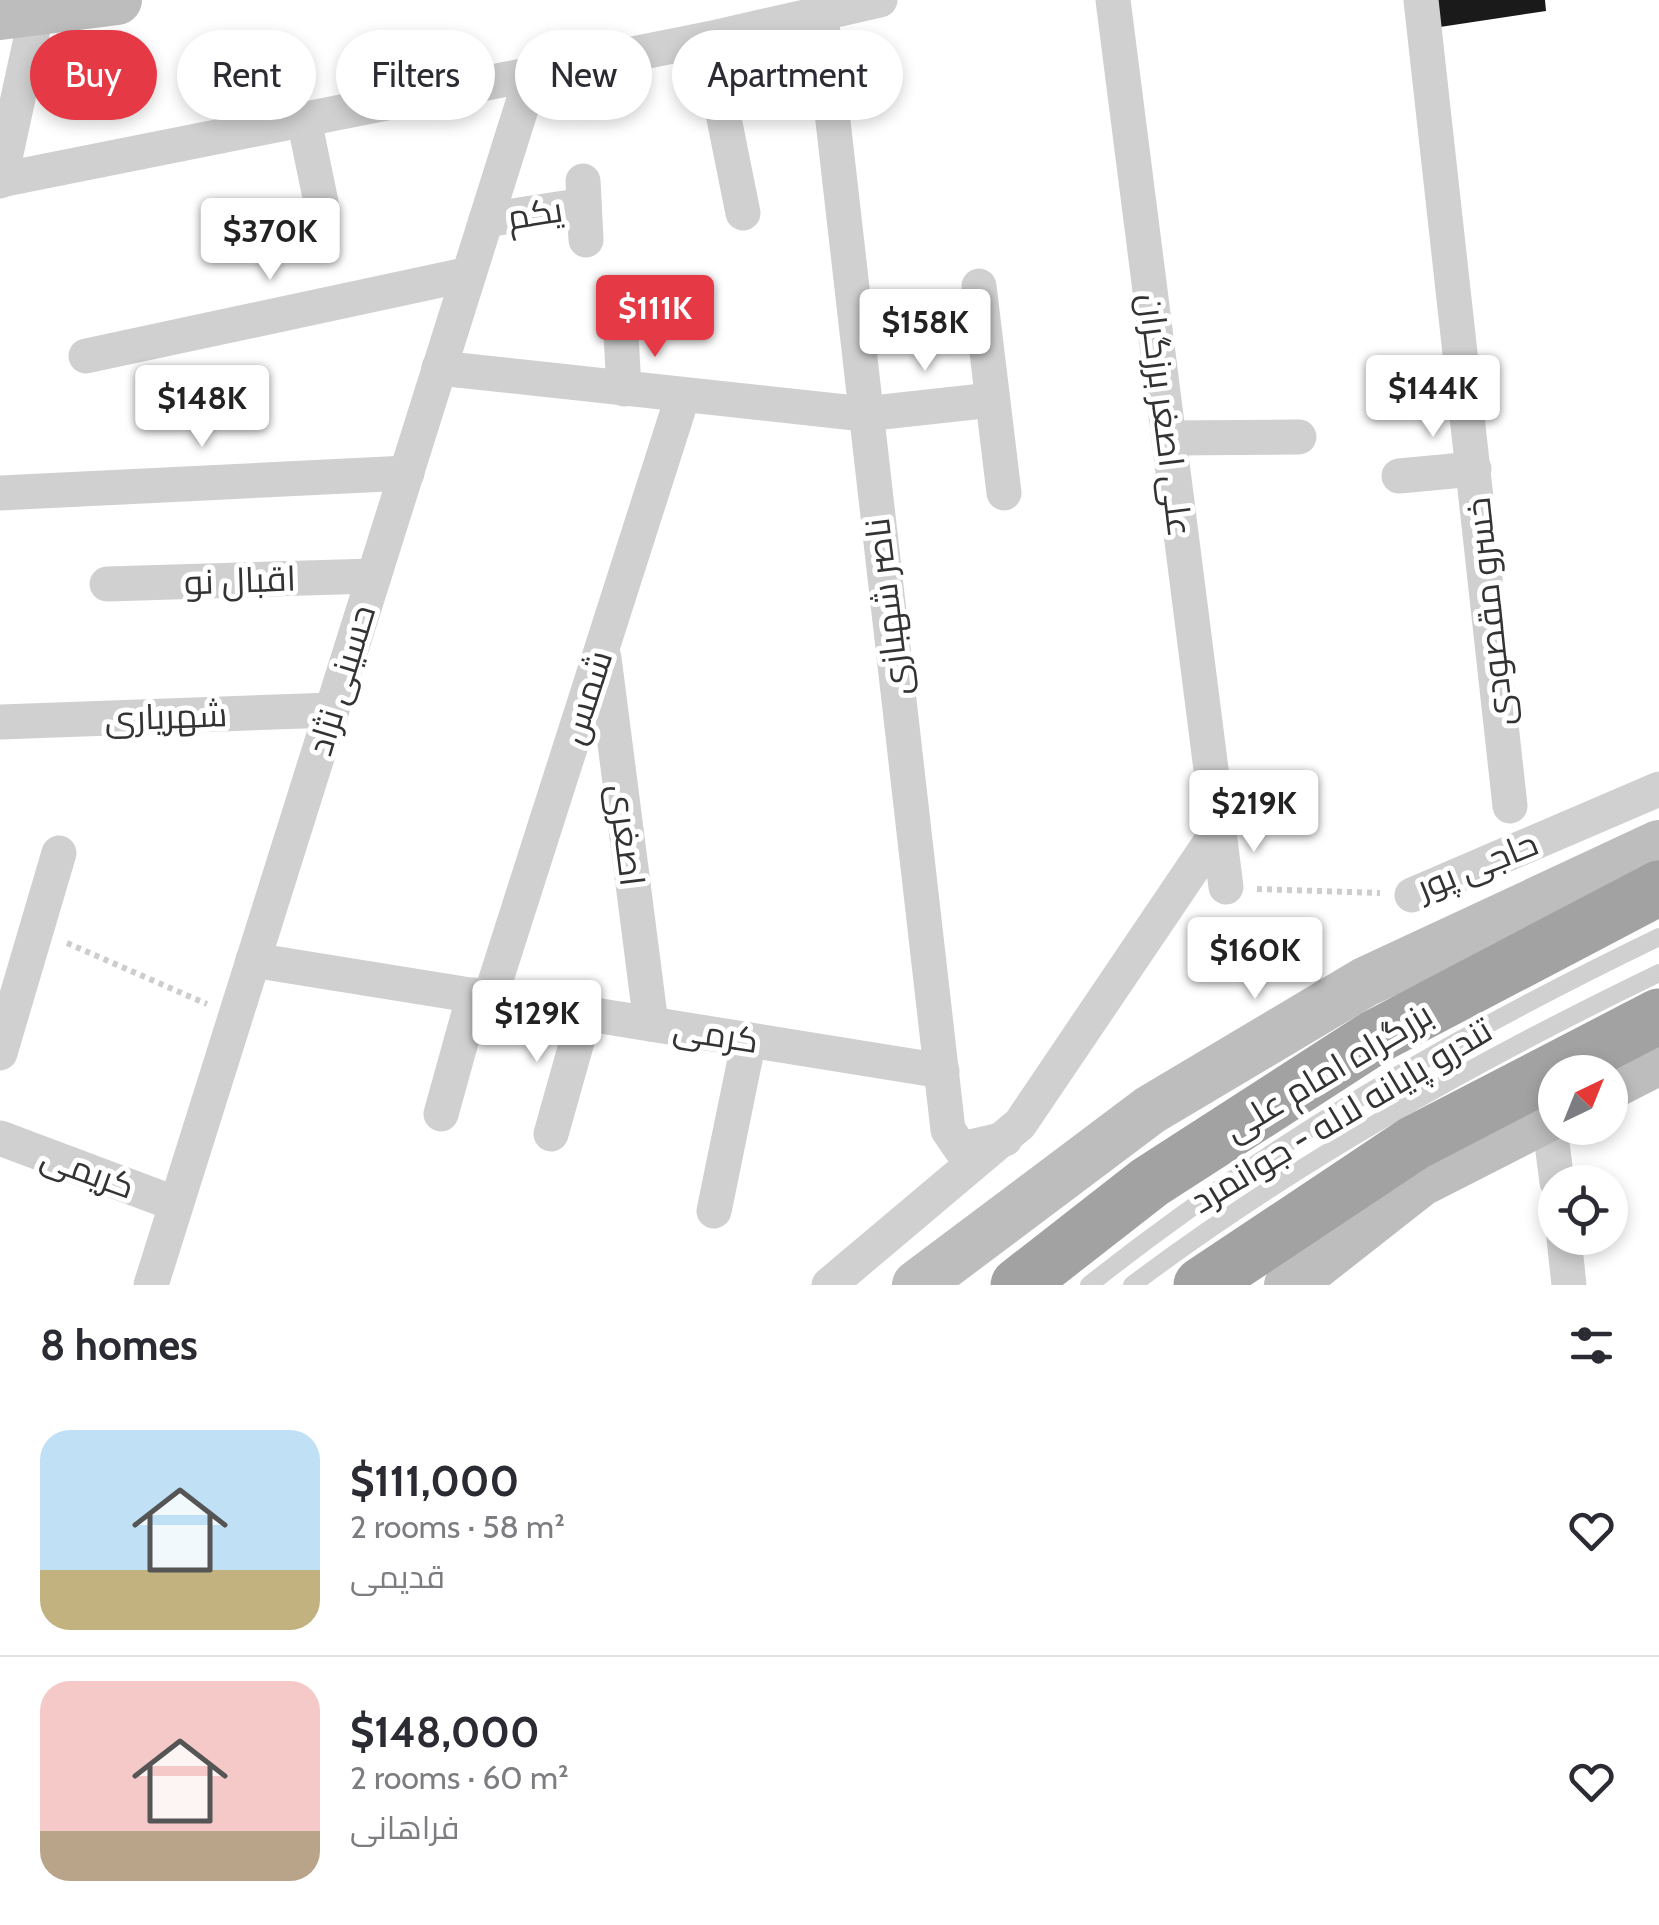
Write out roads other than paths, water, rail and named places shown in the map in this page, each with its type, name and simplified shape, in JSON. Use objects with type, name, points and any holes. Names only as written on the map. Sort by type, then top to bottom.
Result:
[{"type":"highway","name":"بزرگراه امام علی","points":[[1018,1285],[1150,1182],[1375,1038],[1659,888]]},
{"type":"highway","points":[[1201,1285],[1414,1142],[1659,1016]]},
{"type":"main road","points":[[18,13],[117,0]]},
{"type":"main road","points":[[916,1285],[1150,1110],[1365,982],[1659,844]]},
{"type":"main road","points":[[1628,1076],[1659,1060]]},
{"type":"main road","points":[[1290,1285],[1420,1182],[1538,1131]]},
{"type":"street","points":[[755,30],[880,0]]},
{"type":"street","name":"علی اصغر برزگران","points":[[1113,0],[1226,887]]},
{"type":"street","name":"خسرو مقصودی","points":[[1421,0],[1510,806]]},
{"type":"street","points":[[18,13],[0,181],[304,120],[321,202]]},
{"type":"street","name":"ناصر شهبازی","points":[[820,16],[948,1130],[961,1149],[1005,1139]]},
{"type":"street","points":[[316,118],[515,77]]},
{"type":"street","name":"حسینی نژاد","points":[[163,1283],[176,1204],[518,120]]},
{"type":"street","points":[[724,120],[743,213]]},
{"type":"street","name":"یکم","points":[[486,220],[585,209]]},
{"type":"street","points":[[86,356],[469,274]]},
{"type":"street","points":[[978,286],[1004,493]]},
{"type":"street","points":[[619,296],[624,389]]},
{"type":"street","points":[[440,368],[864,414],[992,400]]},
{"type":"street","name":"شمس","points":[[441,1114],[603,645],[683,396]]},
{"type":"street","points":[[1170,438],[1299,437]]},
{"type":"street","points":[[1399,476],[1474,470]]},
{"type":"street","points":[[0,493],[406,473]]},
{"type":"street","name":"اقبال نو","points":[[106,584],[374,576]]},
{"type":"street","name":"اصغری","points":[[603,645],[651,1024]]},
{"type":"street","name":"شهریاری","points":[[0,722],[332,710]]},
{"type":"street","name":"حاجی پور","points":[[1412,895],[1659,790]]},
{"type":"street","points":[[829,1285],[1005,1139],[1030,1110],[1218,831]]},
{"type":"street","points":[[0,1053],[59,853]]},
{"type":"street","name":"کرمی","points":[[252,960],[942,1070]]},
{"type":"street","points":[[552,1134],[586,1013]]},
{"type":"street","points":[[714,1211],[750,1040]]},
{"type":"street","name":"کریمی","points":[[0,1138],[176,1204]]},
{"type":"street","points":[[1566,1255],[1569,1285]]},
{"type":"lane","name":"تندرو پایانه لاله - جوانمرد","points":[[1089,1285],[1182,1211],[1412,1066],[1659,937]]},
{"type":"lane","points":[[1132,1285],[1209,1227],[1416,1098],[1659,973]]}]
